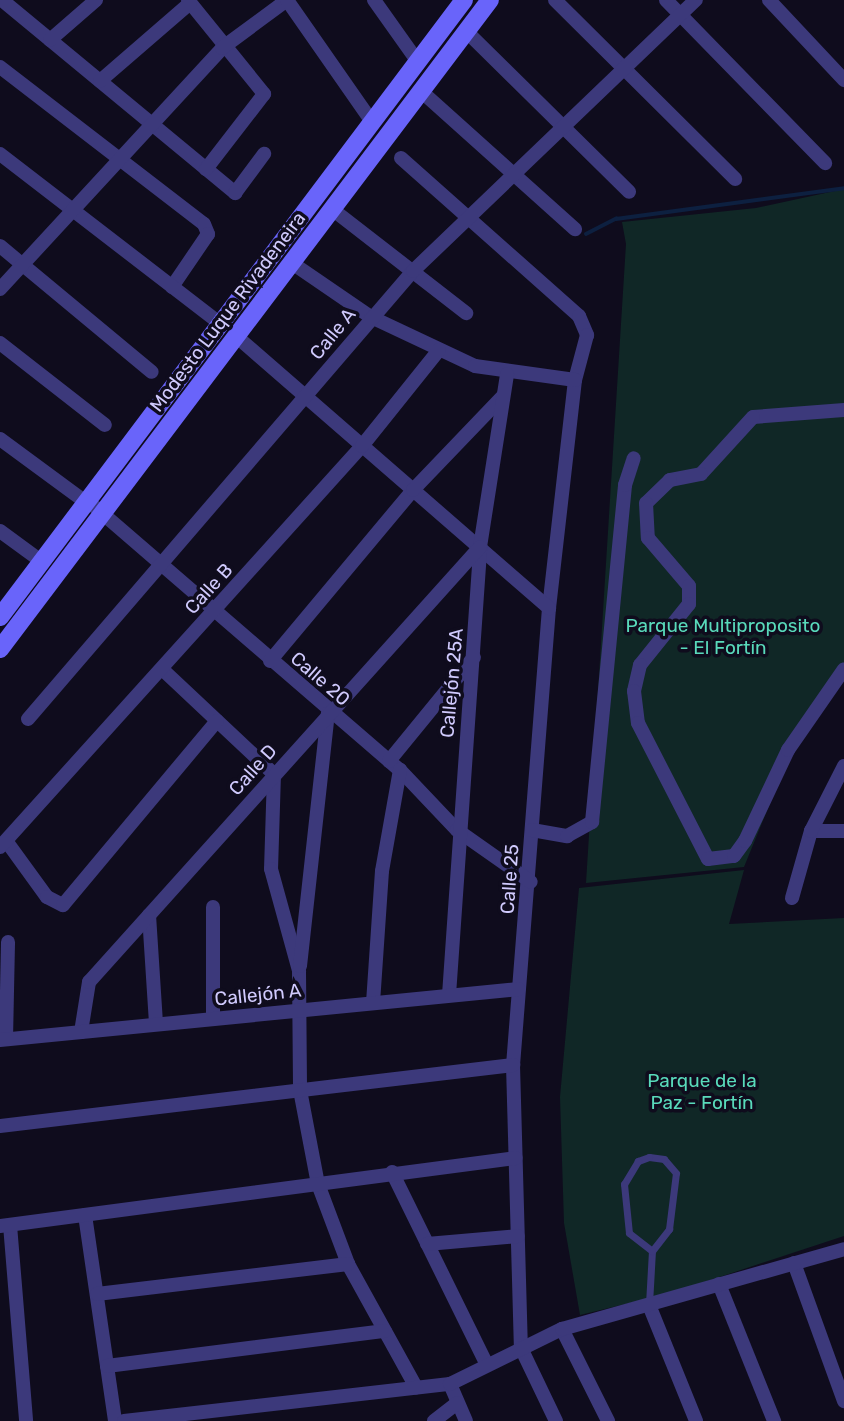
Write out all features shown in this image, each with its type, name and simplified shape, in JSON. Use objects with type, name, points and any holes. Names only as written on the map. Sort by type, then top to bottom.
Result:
[{"type":"street","points":[[2,0],[235,192],[264,154]]},
{"type":"street","points":[[50,40],[96,0]]},
{"type":"street","points":[[0,289],[118,155],[222,48],[287,0],[372,122]]},
{"type":"street","points":[[374,0],[418,62]]},
{"type":"street","name":"Modesto Luque Rivadeneira","points":[[0,617],[65,529],[83,499],[151,416],[464,0]]},
{"type":"street","name":"Modesto Luque Rivadeneira","points":[[0,649],[490,0]]},
{"type":"street","points":[[555,0],[735,179]]},
{"type":"street","points":[[666,0],[825,163]]},
{"type":"street","name":"Calle A","points":[[27,719],[306,398],[371,317],[563,122],[696,0]]},
{"type":"street","points":[[769,0],[844,80]]},
{"type":"street","points":[[100,81],[189,1],[222,48],[264,99],[206,169]]},
{"type":"street","points":[[466,31],[563,122],[629,192]]},
{"type":"street","points":[[0,67],[118,155],[208,229],[172,286]]},
{"type":"street","points":[[421,92],[516,172],[575,229]]},
{"type":"street","points":[[0,154],[220,324]]},
{"type":"street","points":[[401,159],[466,221]]},
{"type":"street","points":[[332,209],[466,313]]},
{"type":"street","name":"Calle 25","points":[[466,221],[579,316],[587,335],[575,380],[549,608],[532,830],[531,882],[513,1065],[521,1349],[556,1421]]},
{"type":"street","points":[[0,246],[152,372]]},
{"type":"street","points":[[292,263],[371,317],[439,350],[507,374],[575,380]]},
{"type":"street","points":[[236,336],[549,608]]},
{"type":"street","points":[[0,343],[105,425]]},
{"type":"street","name":"Calle B","points":[[4,845],[362,446],[439,350]]},
{"type":"street","name":"Callejón 25A","points":[[449,995],[457,830],[474,657],[480,547],[507,374]]},
{"type":"street","points":[[270,661],[413,490],[503,396]]},
{"type":"street","points":[[844,410],[775,410],[753,417],[701,474],[670,480],[646,503],[648,538],[689,586],[689,604],[640,665],[634,691],[638,723],[708,859],[734,856],[745,841],[788,750],[844,669]]},
{"type":"street","points":[[151,416],[147,435],[156,443]]},
{"type":"street","name":"Calle 20","points":[[0,439],[104,512],[328,714],[394,765],[457,830],[531,882]]},
{"type":"street","points":[[532,830],[567,836],[593,822],[622,512],[634,458]]},
{"type":"street","points":[[63,565],[75,538],[65,529]]},
{"type":"street","points":[[0,531],[41,561]]},
{"type":"street","name":"Calle D","points":[[81,1032],[89,982],[480,547]]},
{"type":"street","points":[[373,1003],[382,871],[394,765],[474,657]]},
{"type":"street","points":[[162,669],[274,774],[274,895],[299,971]]},
{"type":"street","points":[[328,714],[299,971],[300,1090],[318,1184],[348,1264],[416,1387]]},
{"type":"street","points":[[4,845],[47,897],[63,905],[217,721]]},
{"type":"street","points":[[792,898],[811,831],[844,766]]},
{"type":"street","points":[[811,831],[844,831]]},
{"type":"street","points":[[213,907],[213,1019]]},
{"type":"street","points":[[149,915],[156,1024]]},
{"type":"street","points":[[3,1040],[8,942]]},
{"type":"street","name":"Callejón A","points":[[3,1040],[519,989]]},
{"type":"street","points":[[0,1126],[513,1065]]},
{"type":"street","points":[[26,1421],[5,1226],[516,1157]]},
{"type":"street","points":[[392,1172],[487,1365]]},
{"type":"street","points":[[85,1215],[115,1421]]},
{"type":"street","points":[[427,1244],[518,1236]]},
{"type":"street","points":[[124,1421],[450,1384],[562,1329],[844,1249]]},
{"type":"street","points":[[794,1263],[844,1401]]},
{"type":"street","points":[[97,1294],[348,1264]]},
{"type":"street","points":[[719,1284],[774,1421]]},
{"type":"street","points":[[649,1305],[696,1421]]},
{"type":"street","points":[[562,1329],[608,1421]]},
{"type":"street","points":[[107,1366],[385,1331]]},
{"type":"street","points":[[450,1384],[466,1421]]},
{"type":"street","points":[[434,1421],[457,1404]]},
{"type":"lane","points":[[649,1305],[652,1251],[668,1229],[676,1173],[664,1159],[649,1157],[638,1161],[624,1184],[629,1233],[652,1251]]},
{"type":"green space","name":"Parque Multiproposito - El Fortín","points":[[844,189],[844,675],[789,757],[744,867],[586,883],[626,244],[622,222],[756,208]]},
{"type":"green space","name":"Parque de la Paz - Fortín","points":[[744,870],[729,924],[844,918],[844,1236],[671,1293],[580,1315],[564,1223],[560,1097],[579,888]]},
{"type":"waterway","points":[[586,234],[616,219],[844,188]]}]
